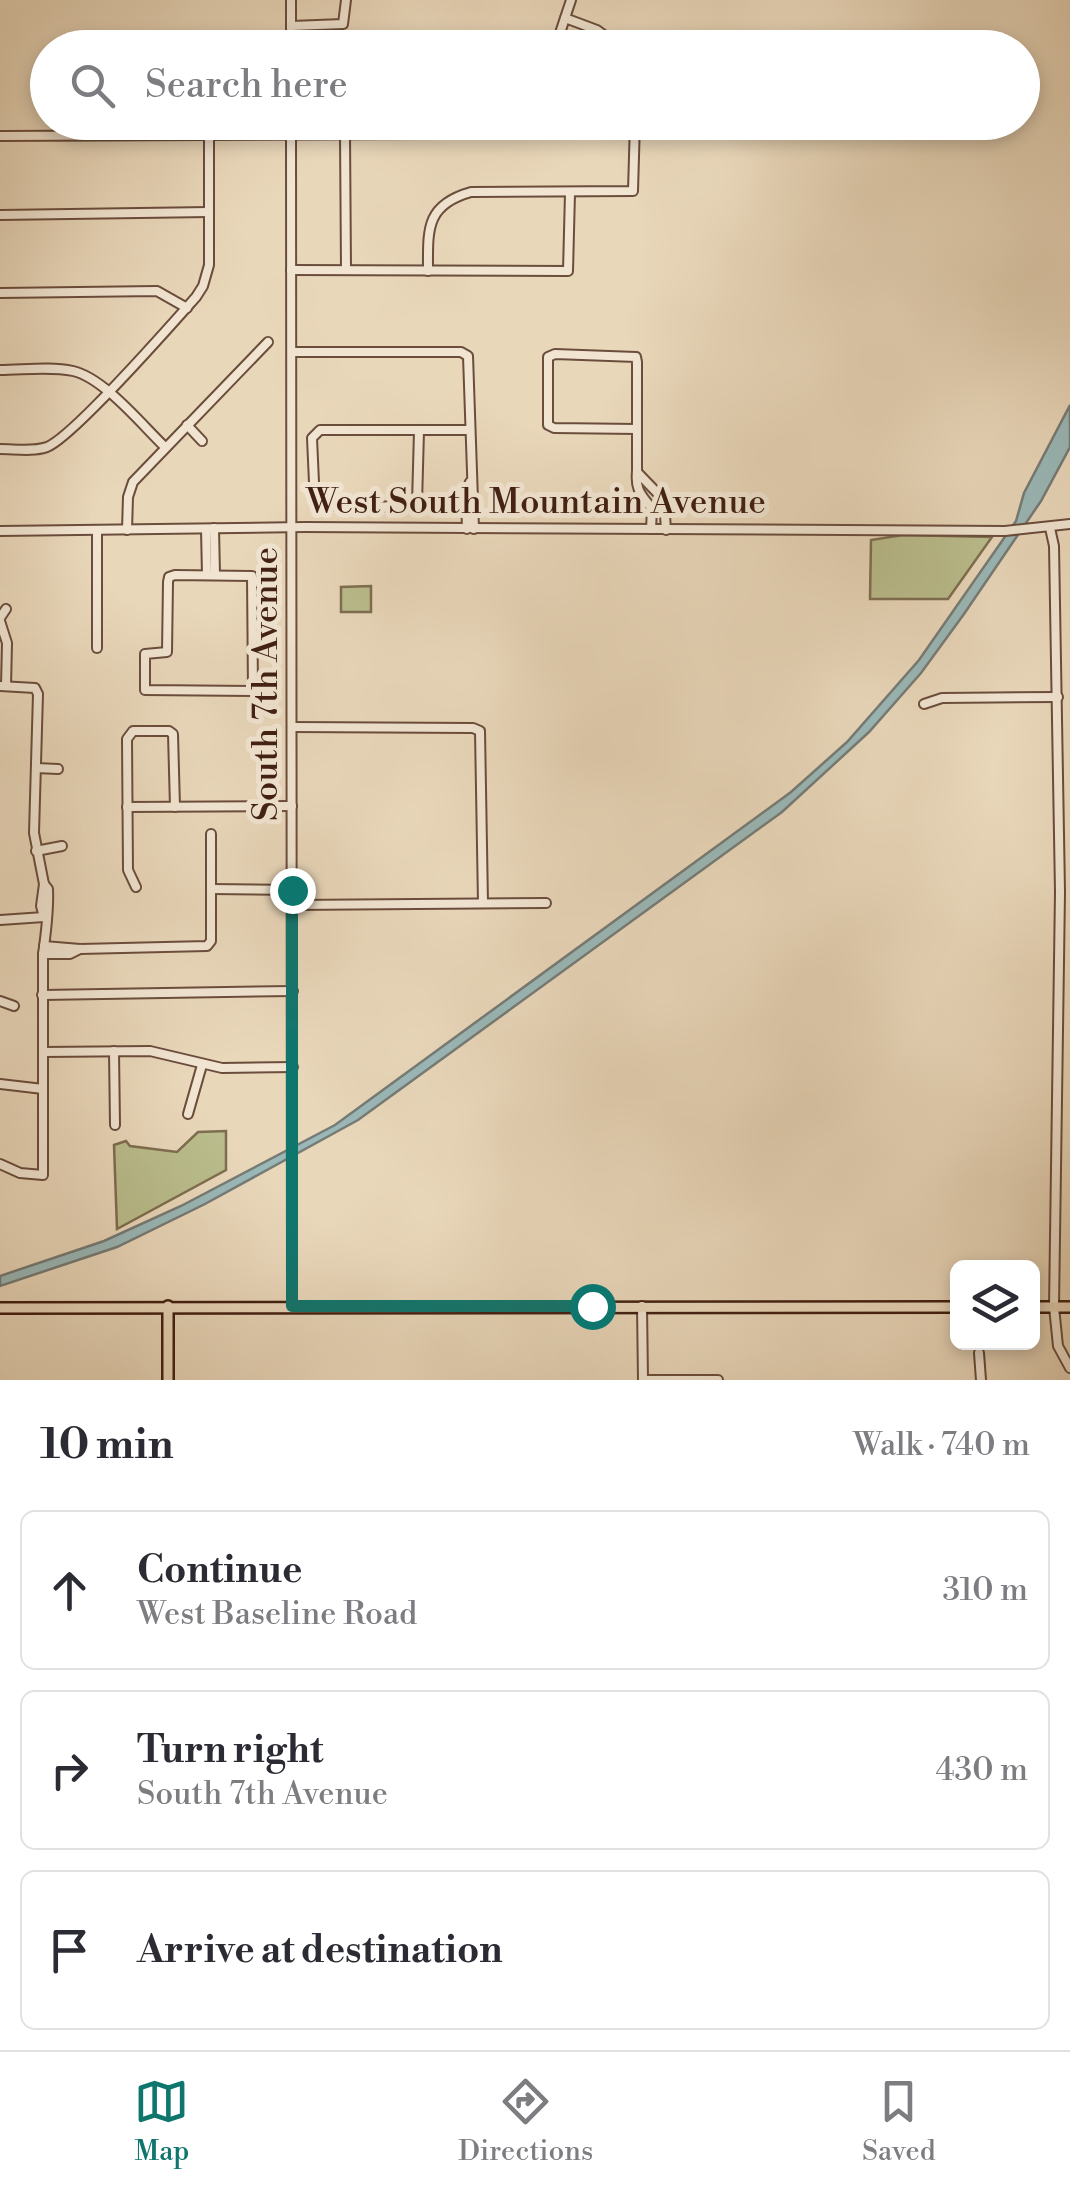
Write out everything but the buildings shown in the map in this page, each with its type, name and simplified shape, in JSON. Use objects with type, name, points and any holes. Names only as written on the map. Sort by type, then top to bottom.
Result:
[{"type":"main road","points":[[168,1306],[168,1380]]},
{"type":"main road","points":[[0,1308],[950,1306]]},
{"type":"main road","points":[[1040,1306],[1070,1307]]},
{"type":"street","points":[[292,0],[292,30]]},
{"type":"street","points":[[292,26],[344,24],[346,0]]},
{"type":"street","points":[[561,30],[571,0]]},
{"type":"street","points":[[565,18],[597,30]]},
{"type":"street","points":[[0,136],[30,136]]},
{"type":"street","points":[[0,449],[47,447],[78,422],[187,308],[207,276],[208,140]]},
{"type":"street","name":"South 7th Avenue","points":[[292,140],[292,1306]]},
{"type":"street","points":[[345,140],[346,270]]},
{"type":"street","points":[[428,271],[431,222],[446,200],[471,192],[633,191],[635,140]]},
{"type":"street","points":[[291,270],[568,271],[570,193]]},
{"type":"street","points":[[0,215],[209,212]]},
{"type":"street","points":[[0,293],[157,290],[187,308]]},
{"type":"street","points":[[127,530],[131,485],[268,342]]},
{"type":"street","points":[[292,352],[461,352],[468,356],[470,529]]},
{"type":"street","points":[[637,428],[548,425],[550,355],[636,357],[638,493],[650,506],[651,530]]},
{"type":"street","points":[[0,370],[75,371],[90,377],[165,448]]},
{"type":"street","points":[[187,425],[202,441]]},
{"type":"street","points":[[419,430],[417,504],[315,504],[314,432],[320,430],[419,430],[470,430]]},
{"type":"street","points":[[637,472],[666,504],[666,530]]},
{"type":"street","points":[[650,506],[662,498]]},
{"type":"street","name":"West South Mountain Avenue","points":[[0,531],[292,527],[1022,531],[1070,524]]},
{"type":"street","points":[[1050,528],[1054,546],[1058,697],[1065,724],[1065,892],[1054,1306],[1058,1346],[1070,1368]]},
{"type":"street","points":[[210,529],[211,575]]},
{"type":"street","points":[[97,648],[98,530]]},
{"type":"street","points":[[211,575],[252,576],[253,691],[145,690],[145,654],[162,654],[168,649],[169,577],[211,575]]},
{"type":"street","points":[[0,1164],[20,1173],[44,1175],[44,884],[36,851],[38,694],[36,688],[3,686],[7,642],[0,620],[6,609]]},
{"type":"street","points":[[924,704],[942,698],[1058,697]]},
{"type":"street","points":[[292,727],[480,731],[483,903]]},
{"type":"street","points":[[136,887],[128,870],[130,734],[173,734],[175,807]]},
{"type":"street","points":[[36,768],[58,769]]},
{"type":"street","points":[[128,808],[292,806]]},
{"type":"street","points":[[44,950],[208,946],[211,834]]},
{"type":"street","points":[[36,851],[62,846]]},
{"type":"street","points":[[211,890],[292,890]]},
{"type":"street","points":[[292,905],[546,903]]},
{"type":"street","points":[[0,920],[44,918]]},
{"type":"street","points":[[42,994],[293,991]]},
{"type":"street","points":[[0,1001],[14,1006]]},
{"type":"street","points":[[114,1051],[115,1125]]},
{"type":"street","points":[[43,1052],[157,1052],[222,1068],[293,1067]]},
{"type":"street","points":[[188,1114],[202,1064]]},
{"type":"street","points":[[0,1084],[43,1088]]},
{"type":"street","points":[[642,1306],[642,1380],[718,1380]]},
{"type":"street","points":[[979,1353],[980,1380]]},
{"type":"green space","points":[[903,535],[992,537],[948,599],[870,599],[871,540]]},
{"type":"green space","points":[[371,586],[371,612],[341,612],[341,587]]},
{"type":"green space","points":[[226,1131],[226,1170],[117,1229],[114,1145],[126,1141],[130,1146],[177,1152],[198,1132]]},
{"type":"water","points":[[1070,405],[1070,447],[1041,501],[964,614],[921,673],[869,732],[782,812],[358,1120],[117,1247],[0,1286],[0,1276],[104,1241],[181,1206],[335,1125],[791,792],[847,742],[919,660],[1016,521],[1024,493]]},
{"type":"route","points":[[292,890],[292,1306],[592,1306]]}]
